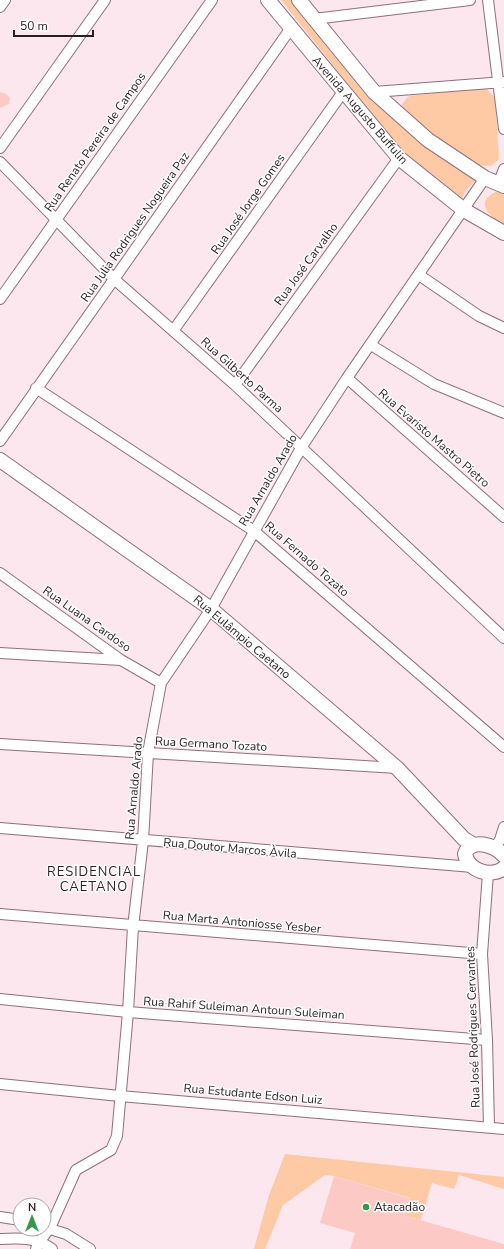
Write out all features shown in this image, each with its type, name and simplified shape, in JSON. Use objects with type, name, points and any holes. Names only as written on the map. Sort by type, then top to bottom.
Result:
[{"type":"street","points":[[0,7],[5,0]]},
{"type":"street","points":[[0,148],[105,0]]},
{"type":"street","name":"Rua Renato Pereira de Campos","points":[[0,299],[212,0]]},
{"type":"street","name":"Avenida Augusto Buffulin","points":[[268,0],[399,158],[464,210],[504,233]]},
{"type":"street","name":"Avenida Augusto Buffulin","points":[[299,0],[374,92],[428,140],[485,178],[501,185]]},
{"type":"street","points":[[314,19],[470,0]]},
{"type":"street","points":[[488,0],[500,82],[504,129]]},
{"type":"street","name":"Rua Julia Rodrigues Nogueira Paz","points":[[0,441],[291,28]]},
{"type":"street","points":[[374,92],[500,82]]},
{"type":"street","name":"Rua José Jorge Gomes","points":[[173,331],[344,92]]},
{"type":"street","name":"Rua José Carvalho","points":[[235,385],[399,158]]},
{"type":"street","name":"Rua Gilberto Parma","points":[[0,162],[114,279],[235,385],[504,638]]},
{"type":"street","points":[[501,185],[504,169]]},
{"type":"street","name":"Rua Arnaldo Arado","points":[[52,1218],[76,1170],[111,1150],[117,1136],[134,926],[143,841],[148,753],[161,683],[211,609],[301,448],[347,378],[485,178]]},
{"type":"street","points":[[419,275],[478,316],[504,328]]},
{"type":"street","points":[[371,345],[434,384],[504,413]]},
{"type":"street","name":"Rua Evaristo Mastro Pietro","points":[[347,378],[504,517]]},
{"type":"street","name":"Rua Fernado Tozato","points":[[36,388],[254,531],[504,747]]},
{"type":"street","name":"Rua Eulâmpio Caetano","points":[[0,460],[211,609],[397,768],[469,843]]},
{"type":"street","points":[[487,502],[504,506]]},
{"type":"street","name":"Rua Luana Cardoso","points":[[0,573],[121,660],[161,683]]},
{"type":"street","points":[[0,653],[121,660]]},
{"type":"street","name":"Rua Germano Tozato","points":[[0,744],[397,768]]},
{"type":"street","name":"Rua José Rodrigues Cervantes","points":[[489,1127],[487,1040],[482,954],[504,827]]},
{"type":"street","name":"Rua Doutor Marcos Àvila","points":[[0,828],[143,841],[467,865]]},
{"type":"street","points":[[469,843],[482,844],[498,862],[467,865],[465,854],[469,843]]},
{"type":"street","name":"Rua Marta Antoniosse Yesber","points":[[0,914],[482,954]]},
{"type":"street","name":"Rua Rahif Suleiman Antoun Suleiman","points":[[0,998],[128,1012],[487,1040]]},
{"type":"street","name":"Rua Estudante Edson Luiz","points":[[0,1084],[120,1096],[504,1128]]},
{"type":"street","points":[[0,1217],[12,1219]]},
{"type":"street","points":[[52,1230],[66,1234],[90,1249]]},
{"type":"street","points":[[0,1239],[20,1237],[52,1249]]},
{"type":"shaded area","points":[[281,0],[293,0],[368,92],[478,178],[466,190],[461,200],[412,160],[378,122]]},
{"type":"shaded area","points":[[477,88],[487,89],[495,98],[499,159],[491,166],[475,165],[404,113],[402,104],[409,96]]},
{"type":"shaded area","points":[[501,190],[504,191],[504,225],[492,217],[485,207],[487,198]]},
{"type":"shaded area","points":[[285,1154],[504,1177],[504,1189],[459,1175],[454,1189],[432,1183],[421,1220],[406,1216],[410,1198],[334,1176],[325,1175],[283,1205],[265,1249],[254,1249],[269,1195]]},
{"type":"building","points":[[0,92],[6,94],[10,98],[9,104],[0,108]]},
{"type":"building","name":"Atacadão","points":[[334,1176],[411,1199],[406,1216],[504,1244],[504,1249],[350,1249],[355,1233],[320,1223]]},
{"type":"place","name":"Atacadão","points":[[366,1207]]},
{"type":"district","name":"RESIDENCIAL CAETANO","points":[[94,878]]}]
